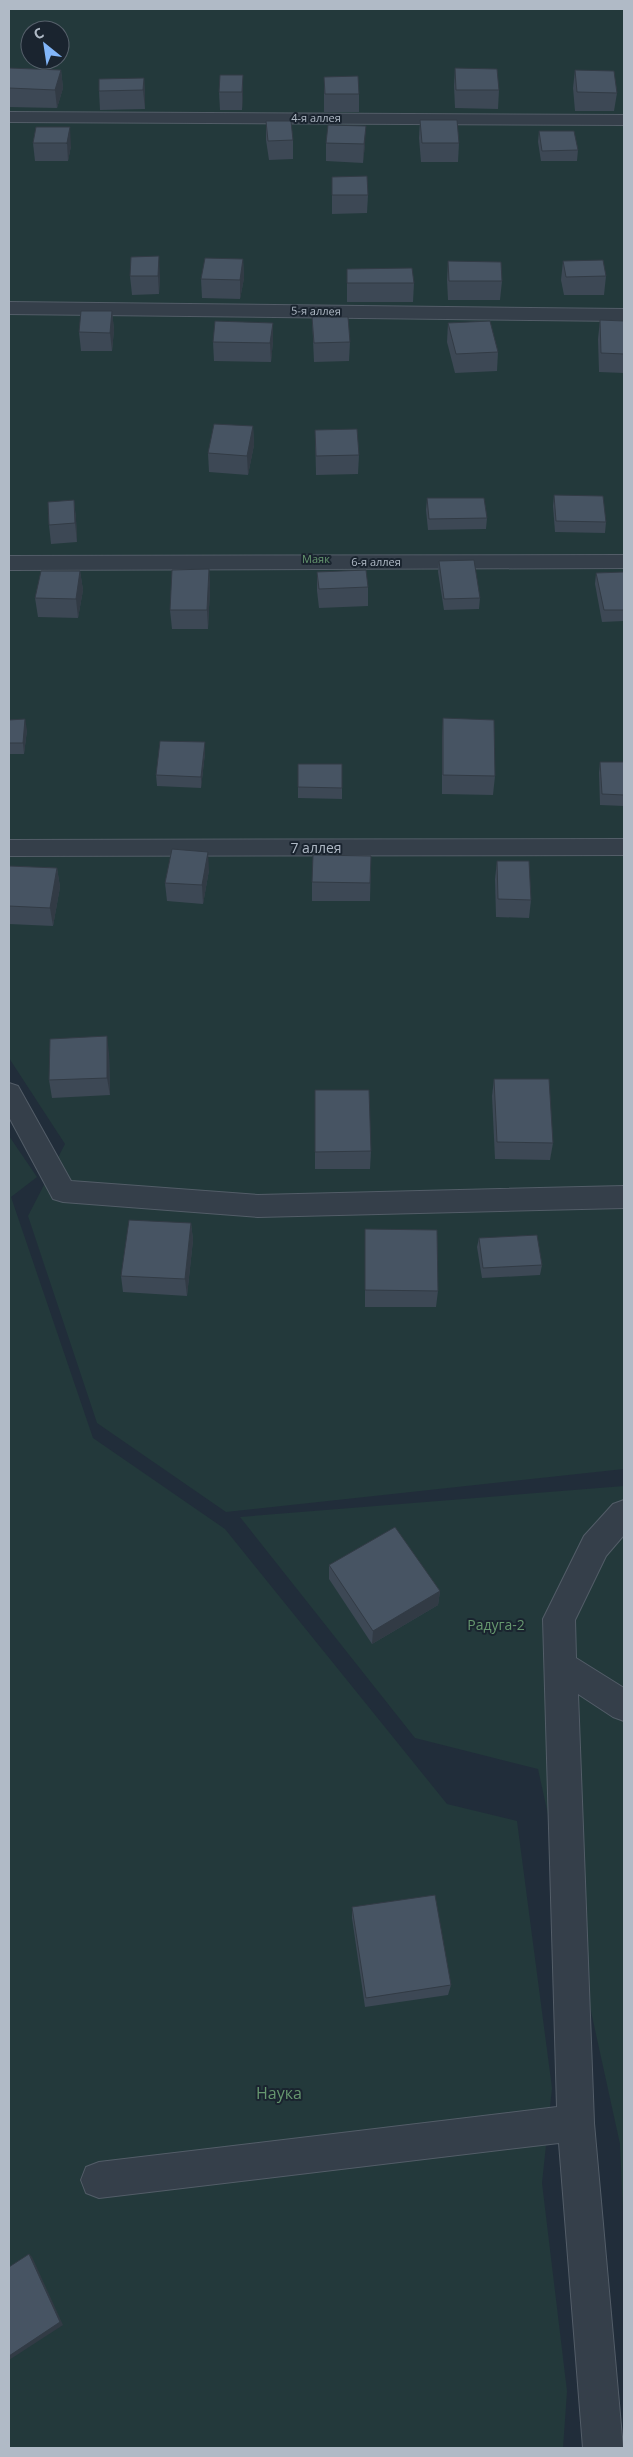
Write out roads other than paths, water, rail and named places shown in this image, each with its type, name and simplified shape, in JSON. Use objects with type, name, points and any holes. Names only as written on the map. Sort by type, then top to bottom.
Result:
[{"type":"lane","name":"4-я аллея","points":[[9,116],[624,120]]},
{"type":"lane","name":"5-я аллея","points":[[9,308],[624,315]]},
{"type":"lane","name":"6-я аллея","points":[[9,563],[624,561]]},
{"type":"lane","name":"7 аллея","points":[[9,848],[624,847]]},
{"type":"lane","points":[[9,1093],[63,1191],[258,1206],[624,1197]]},
{"type":"lane","points":[[603,2448],[576,2123],[559,1620],[595,1546],[624,1514]]},
{"type":"lane","points":[[561,1666],[624,1706]]},
{"type":"lane","points":[[99,2180],[576,2123]]},
{"type":"park label","name":"Маяк","points":[[316,559]]},
{"type":"park label","name":"Радуга-2","points":[[496,1625]]},
{"type":"park label","name":"Наука","points":[[279,2093]]}]
